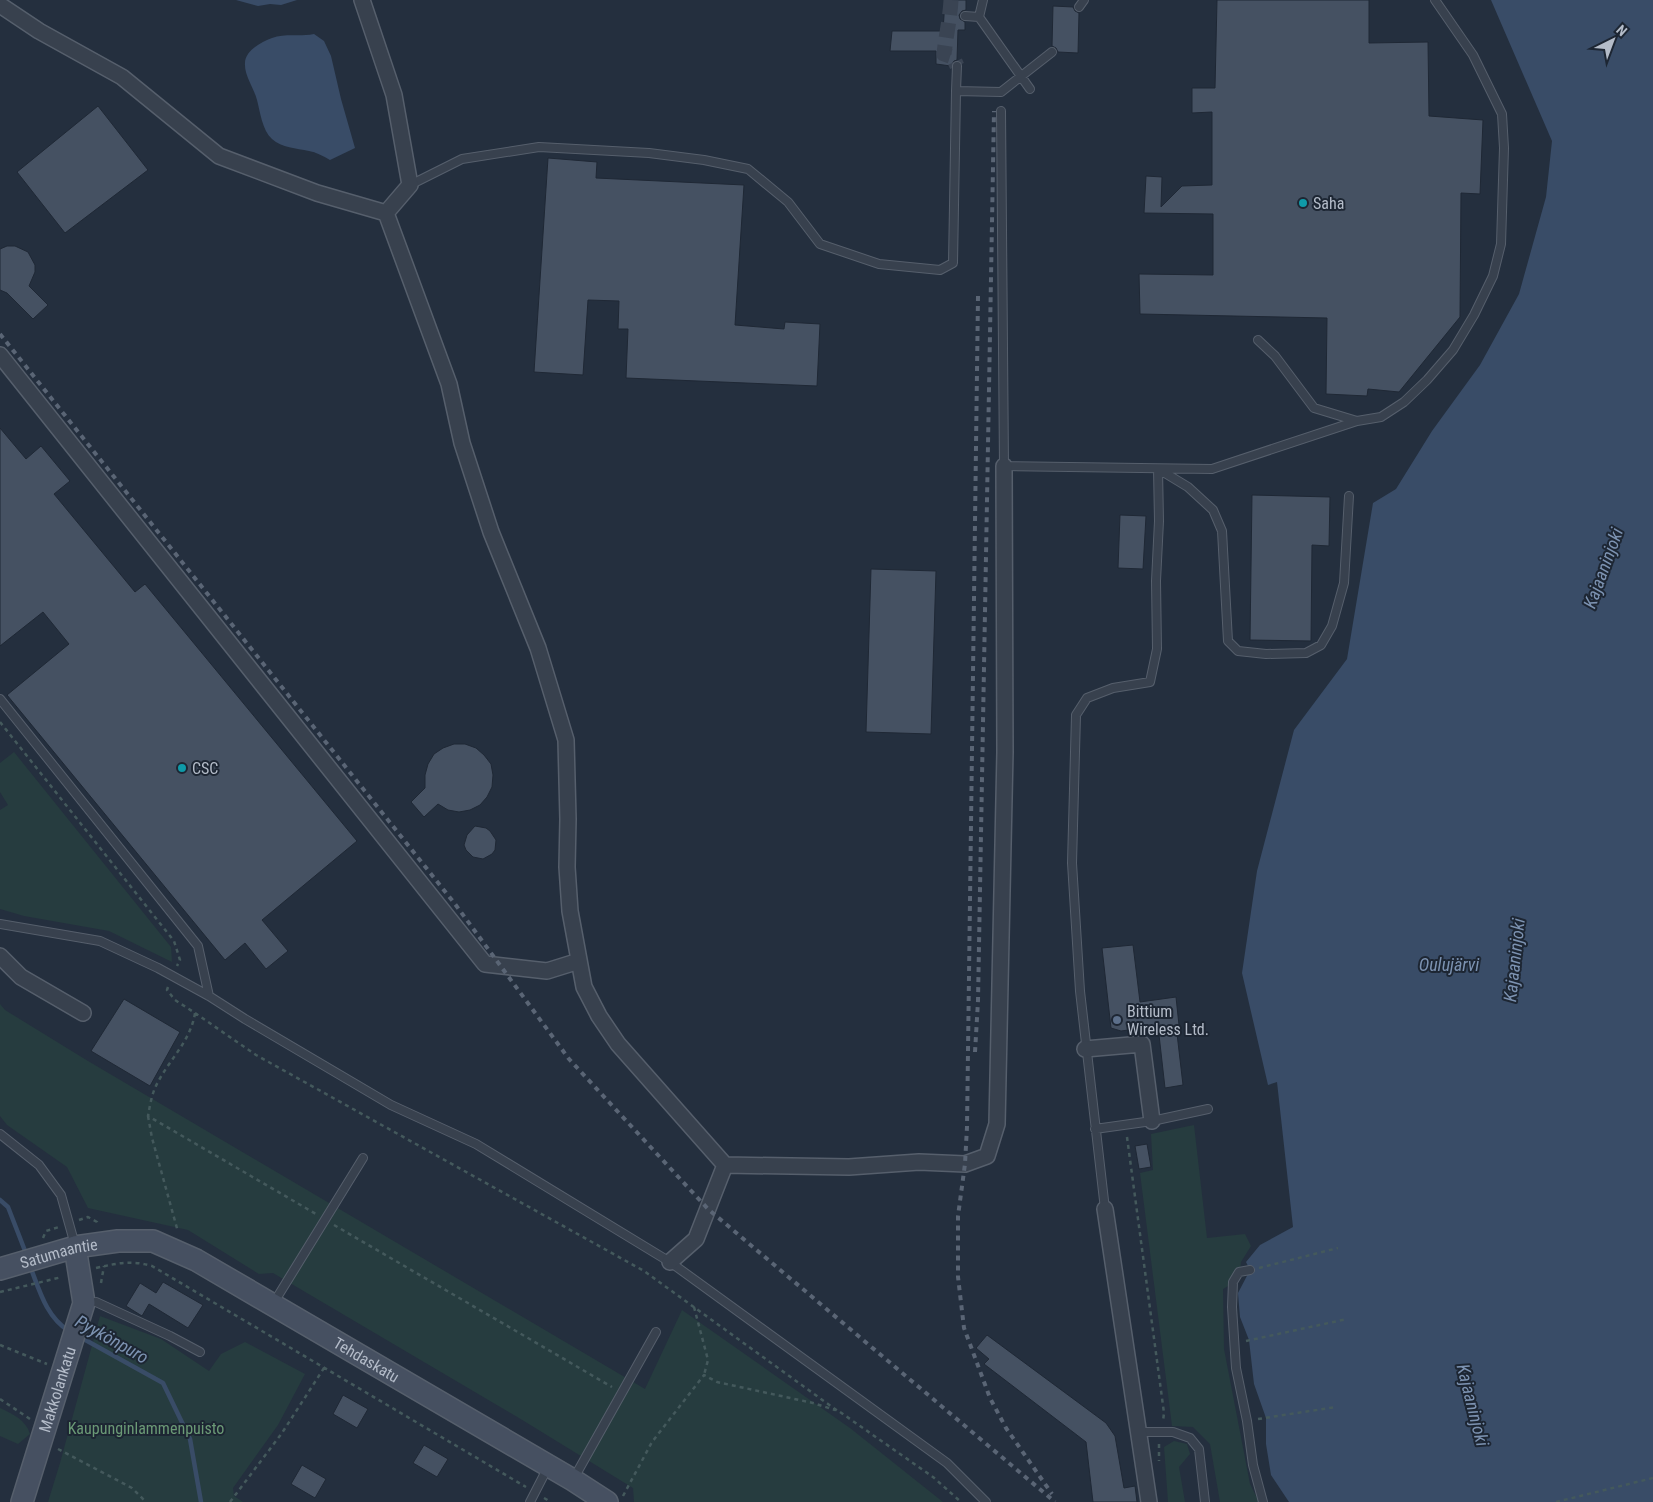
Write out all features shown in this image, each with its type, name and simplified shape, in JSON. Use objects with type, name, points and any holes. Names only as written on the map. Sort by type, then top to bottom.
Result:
[{"type":"street","points":[[362,0],[394,95],[410,185],[386,213]]},
{"type":"street","points":[[0,5],[122,77],[219,156],[316,193],[386,213]]},
{"type":"street","points":[[386,213],[449,384],[462,443],[491,532],[538,648],[566,740],[570,911],[584,987],[599,1016],[618,1044],[725,1165],[849,1167],[919,1162],[965,1164],[987,1156],[998,1115],[1005,752],[1004,466]]},
{"type":"street","points":[[0,355],[485,964],[547,971],[579,961]]},
{"type":"street","points":[[0,956],[22,977],[83,1013]]},
{"type":"street","points":[[1085,1049],[1142,1044],[1152,1121]]},
{"type":"street","points":[[670,1262],[696,1239],[725,1165]]},
{"type":"street","points":[[1105,1210],[1149,1502]]},
{"type":"street","name":"Tehdaskatu","points":[[118,1242],[153,1241],[196,1260],[573,1480],[607,1502]]},
{"type":"street","name":"Satumaantie","points":[[0,1269],[76,1247],[118,1242]]},
{"type":"street","name":"Makkolankatu","points":[[22,1502],[84,1303],[76,1247]]},
{"type":"lane","points":[[983,0],[980,17],[1030,88]]},
{"type":"lane","points":[[1079,7],[1084,0]]},
{"type":"lane","points":[[1002,111],[1004,466],[1212,469],[1357,421],[1381,417],[1404,402],[1427,380],[1453,350],[1482,300],[1492,276],[1501,244],[1504,148],[1502,114],[1473,55],[1435,0]]},
{"type":"lane","points":[[965,16],[980,17]]},
{"type":"lane","points":[[956,91],[1001,92],[1052,52]]},
{"type":"lane","points":[[410,185],[462,159],[539,147],[649,153],[704,160],[748,170],[788,202],[820,244],[879,264],[940,270],[953,263],[957,66]]},
{"type":"lane","points":[[1258,340],[1275,356],[1314,408],[1357,421]]},
{"type":"lane","points":[[1158,469],[1188,487],[1214,510],[1222,531],[1228,641],[1238,651],[1266,654],[1306,653],[1321,645],[1332,626],[1344,583],[1349,496]]},
{"type":"lane","points":[[1105,1210],[1085,1049],[1072,863],[1076,715],[1087,698],[1113,688],[1150,682],[1157,649],[1158,469]]},
{"type":"lane","points":[[0,699],[198,946],[209,996]]},
{"type":"lane","points":[[0,924],[100,941],[173,976],[209,996],[391,1104],[476,1144],[670,1262],[947,1463],[986,1502]]},
{"type":"lane","points":[[1095,1129],[1152,1121],[1208,1109]]},
{"type":"lane","points":[[0,1134],[39,1165],[61,1195],[76,1247]]},
{"type":"lane","points":[[273,1304],[363,1158]]},
{"type":"lane","points":[[1250,1270],[1239,1272],[1233,1282],[1232,1307],[1236,1368],[1247,1421],[1253,1465],[1263,1502]]},
{"type":"lane","points":[[96,1302],[162,1332],[200,1352]]},
{"type":"lane","points":[[573,1480],[656,1332]]},
{"type":"lane","points":[[1138,1432],[1173,1432],[1190,1438],[1199,1449],[1205,1502]]},
{"type":"lane","points":[[530,1502],[548,1466]]},
{"type":"path","points":[[0,722],[174,941],[180,960],[166,990],[175,1000],[256,1055],[644,1271],[839,1412],[933,1477],[960,1502]]},
{"type":"path","points":[[178,1234],[152,1138],[148,1116],[150,1102],[158,1082],[193,1025],[195,1013]]},
{"type":"path","points":[[148,1116],[622,1393]]},
{"type":"path","points":[[1124,1125],[1164,1414],[1159,1444],[1160,1467]]},
{"type":"path","points":[[1250,1270],[1338,1248]]},
{"type":"path","points":[[0,1292],[126,1261],[141,1262],[152,1266],[551,1502]]},
{"type":"path","points":[[620,1502],[652,1442],[704,1375],[708,1360],[694,1306]]},
{"type":"path","points":[[1249,1340],[1347,1319]]},
{"type":"path","points":[[0,1345],[63,1371]]},
{"type":"path","points":[[230,1502],[282,1433],[324,1368]]},
{"type":"path","points":[[704,1375],[717,1382],[813,1403],[839,1412]]},
{"type":"path","points":[[0,1400],[32,1421],[41,1440],[132,1488],[146,1502]]},
{"type":"path","points":[[1266,1418],[1336,1408]]},
{"type":"path","points":[[1556,1502],[1653,1478]]},
{"type":"green space","points":[[14,752],[171,947],[172,962],[109,931],[24,916],[0,909],[0,810],[8,805],[0,792],[0,763]]},
{"type":"green space","points":[[0,1004],[5,1010],[88,1061],[645,1389],[682,1310],[850,1428],[943,1502],[634,1502],[633,1488],[519,1418],[273,1273],[259,1274],[188,1230],[88,1208],[67,1167],[7,1125],[0,1116]]},
{"type":"green space","points":[[1194,1125],[1207,1238],[1245,1234],[1251,1246],[1241,1262],[1239,1280],[1223,1289],[1224,1349],[1250,1484],[1259,1502],[1220,1502],[1210,1444],[1193,1427],[1172,1426],[1140,1173],[1153,1170],[1151,1134]]},
{"type":"green space","name":"Kaupunginlammenpuisto","points":[[100,1316],[161,1339],[209,1371],[221,1354],[245,1342],[305,1374],[278,1425],[233,1488],[234,1496],[243,1502],[48,1502]]},
{"type":"green space","points":[[0,1408],[18,1418],[28,1429],[30,1434],[18,1444],[0,1436]]},
{"type":"green space","points":[[1174,1441],[1187,1444],[1190,1454],[1179,1467],[1185,1502],[1168,1502],[1164,1447]]},
{"type":"water","points":[[236,0],[297,0],[281,5],[258,6]]},
{"type":"water","name":"Oulujärvi","points":[[1491,0],[1653,0],[1653,1502],[1289,1502],[1271,1475],[1266,1444],[1266,1418],[1254,1384],[1249,1340],[1240,1317],[1238,1293],[1250,1270],[1246,1262],[1260,1245],[1293,1227],[1277,1082],[1268,1085],[1242,973],[1257,871],[1294,730],[1347,659],[1373,503],[1396,489],[1432,431],[1480,365],[1519,294],[1546,197],[1552,141]]},
{"type":"water","points":[[314,34],[324,41],[331,56],[355,148],[330,160],[314,152],[285,146],[272,139],[264,126],[256,95],[245,68],[248,55],[263,42],[282,36]]},
{"type":"building","points":[[945,0],[966,0],[966,10],[962,11],[959,15],[960,19],[965,22],[965,30],[958,30],[957,60],[951,66],[936,64],[936,51],[890,51],[892,31],[943,31]]},
{"type":"building","name":"Saha","points":[[1217,0],[1369,0],[1369,43],[1428,42],[1429,116],[1483,120],[1480,194],[1461,193],[1460,317],[1399,392],[1368,389],[1367,396],[1326,394],[1327,318],[1140,314],[1139,274],[1213,275],[1213,214],[1144,213],[1146,176],[1162,177],[1161,207],[1182,186],[1212,185],[1212,112],[1192,113],[1192,88],[1215,88]]},
{"type":"building","points":[[1053,6],[1073,7],[1079,13],[1078,53],[1058,52],[1052,46]]},
{"type":"building","points":[[98,106],[148,170],[65,233],[17,172]]},
{"type":"building","points":[[548,158],[597,162],[596,178],[744,185],[735,325],[784,329],[785,322],[820,324],[817,386],[626,378],[628,329],[618,329],[619,301],[588,300],[583,375],[534,372]]},
{"type":"building","points":[[7,246],[15,246],[28,252],[35,265],[35,272],[29,286],[48,305],[33,319],[7,293],[0,290],[0,249]]},
{"type":"building","name":"CSC","points":[[0,428],[26,459],[41,446],[70,481],[54,494],[135,592],[145,584],[357,841],[262,920],[288,951],[266,969],[245,943],[225,960],[7,695],[69,644],[43,612],[0,646]]},
{"type":"building","points":[[1252,495],[1330,497],[1329,546],[1312,545],[1311,641],[1250,640]]},
{"type":"building","points":[[1120,515],[1146,516],[1143,569],[1118,568]]},
{"type":"building","points":[[871,569],[936,571],[931,734],[866,732]]},
{"type":"building","points":[[454,744],[465,744],[476,748],[484,755],[491,764],[493,775],[492,787],[480,805],[470,810],[459,812],[448,810],[438,804],[424,817],[411,802],[425,788],[425,775],[428,764],[434,754]]},
{"type":"building","points":[[475,826],[486,828],[496,840],[495,850],[483,859],[473,857],[464,845],[467,835]]},
{"type":"building","points":[[1133,945],[1140,1002],[1176,997],[1179,1025],[1176,1025],[1183,1085],[1165,1088],[1158,1026],[1121,1031],[1111,1028],[1102,948]]},
{"type":"building","points":[[124,999],[180,1032],[150,1086],[91,1051]]},
{"type":"building","points":[[1147,1144],[1151,1167],[1139,1169],[1135,1146]]},
{"type":"building","points":[[163,1282],[203,1305],[188,1328],[149,1304],[142,1316],[126,1306],[140,1283],[156,1293]]},
{"type":"building","points":[[987,1335],[1106,1423],[1115,1436],[1124,1488],[1135,1486],[1137,1502],[1093,1502],[1086,1442],[984,1364],[989,1359],[976,1348]]},
{"type":"building","points":[[343,1395],[368,1409],[357,1428],[333,1414]]},
{"type":"building","points":[[424,1445],[448,1459],[437,1477],[413,1463]]},
{"type":"building","points":[[302,1465],[326,1479],[315,1498],[291,1484]]},
{"type":"waterway","name":"Pyykönpuro","points":[[0,1200],[8,1207],[27,1256]]},
{"type":"waterway","name":"Pyykönpuro","points":[[30,1266],[44,1302],[54,1318],[69,1331]]},
{"type":"waterway","name":"Pyykönpuro","points":[[80,1337],[163,1383],[190,1439],[201,1502]]},
{"type":"tunnel","points":[[951,0],[944,54],[953,57],[957,66]]},
{"type":"railway","points":[[975,1052],[978,1001],[994,111]]},
{"type":"railway","points":[[978,296],[967,1127],[965,1164],[958,1216],[958,1277],[964,1328],[990,1398],[1006,1428],[1052,1494]]},
{"type":"railway","points":[[0,334],[455,904],[569,1059],[708,1209],[1055,1502]]},
{"type":"place","name":"Saha","points":[[1303,203]]},
{"type":"place","name":"CSC","points":[[182,768]]},
{"type":"place","name":"Bittium Wireless Ltd.","points":[[1117,1020]]},
{"type":"water label","name":"Kajaaninjoki","points":[[1603,568]]},
{"type":"water label","name":"Kajaaninjoki","points":[[1514,960]]},
{"type":"water label","name":"Kajaaninjoki","points":[[1473,1405]]}]
